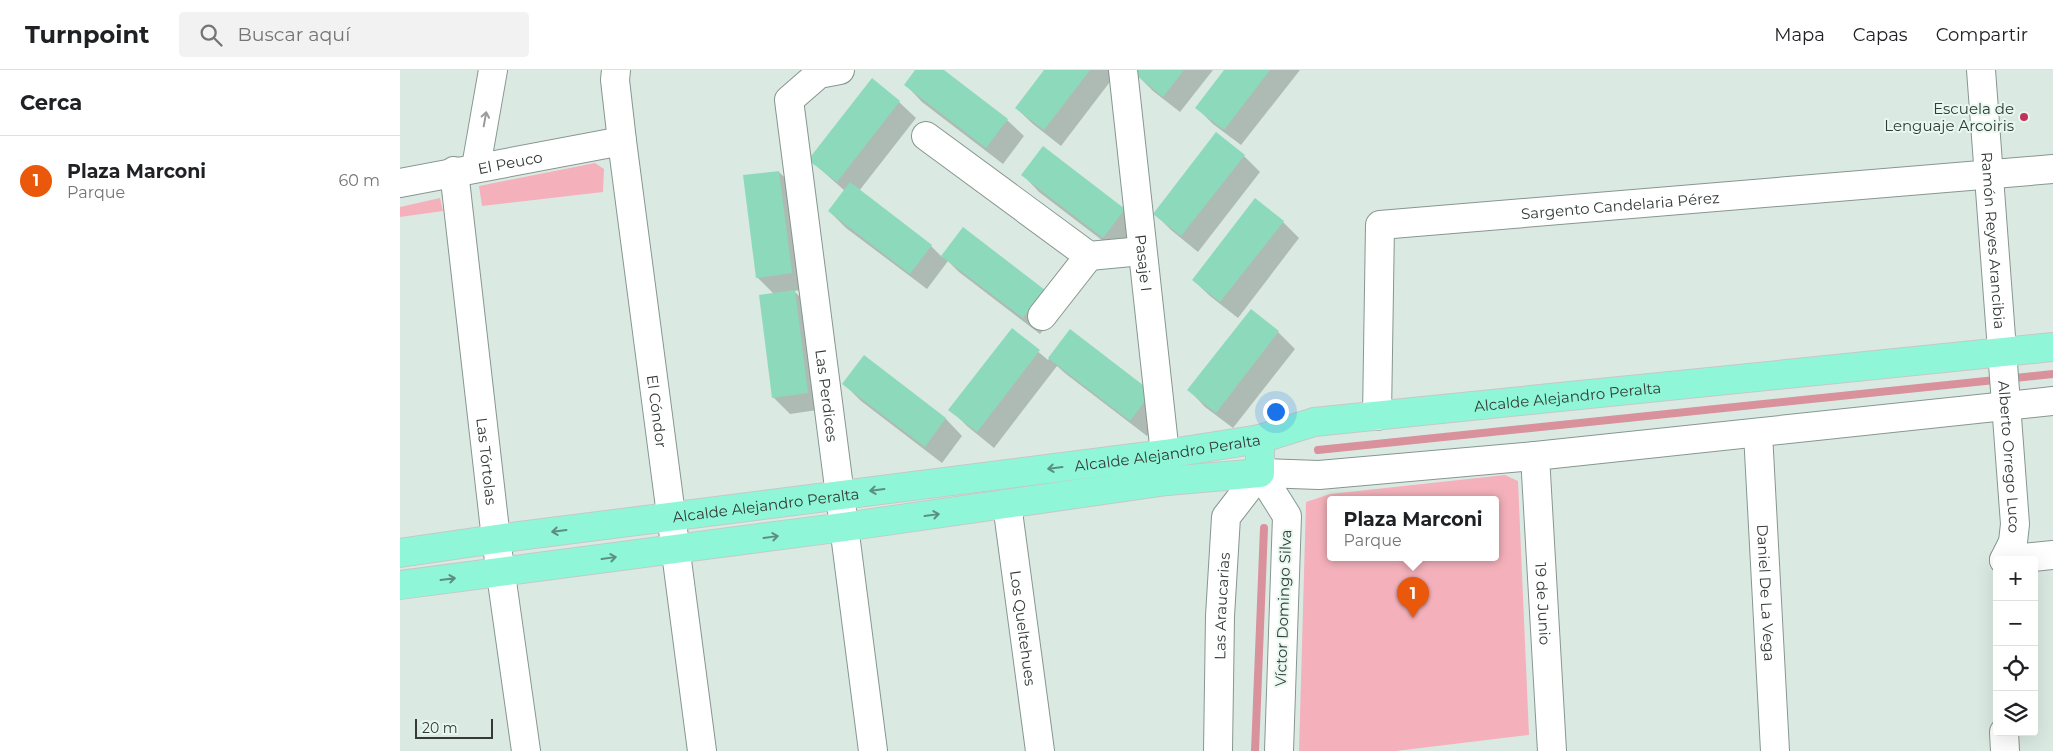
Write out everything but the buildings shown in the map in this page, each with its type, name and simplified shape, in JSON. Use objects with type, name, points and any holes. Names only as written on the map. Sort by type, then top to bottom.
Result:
[{"type":"main road","name":"Alcalde Alejandro Peralta","points":[[400,553],[496,539],[1165,454],[1260,439],[1314,422],[2053,347]]},
{"type":"main road","points":[[1260,439],[1260,473]]},
{"type":"main road","name":"Alcalde Alejandro Peralta","points":[[400,585],[844,527],[1167,481],[1260,473]]},
{"type":"street","name":"Las Tórtolas","points":[[493,70],[465,169],[496,539],[526,751]]},
{"type":"street","name":"El Cóndor","points":[[616,70],[615,80],[622,141],[702,751]]},
{"type":"street","name":"Las Perdices","points":[[840,70],[819,74],[789,100],[873,751]]},
{"type":"street","name":"Pasaje I","points":[[1122,70],[1165,454]]},
{"type":"street","name":"Ramón Reyes Arancibia","points":[[1981,70],[2002,352]]},
{"type":"street","points":[[926,136],[1089,256],[1142,251]]},
{"type":"street","name":"El Peuco","points":[[400,183],[465,169],[622,141]]},
{"type":"street","name":"Sargento Candelaria Pérez","points":[[1377,416],[1380,225],[2053,169]]},
{"type":"street","points":[[1042,316],[1089,256]]},
{"type":"street","name":"Alberto Orrego Luco","points":[[2002,352],[2015,524],[2012,542],[2006,556]]},
{"type":"street","name":"Alcalde Alejandro Peralta","points":[[1260,473],[1319,475],[1535,456],[2053,401]]},
{"type":"street","name":"Daniel De La Vega","points":[[1758,433],[1776,751]]},
{"type":"street","name":"19 de Junio","points":[[1535,456],[1552,751]]},
{"type":"street","name":"Las Araucarias","points":[[1218,751],[1220,616],[1226,517],[1260,473]]},
{"type":"street","name":"Víctor Domingo Silva","points":[[1260,473],[1287,516],[1279,751]]},
{"type":"street","name":"Los Queltehues","points":[[1007,504],[1040,751]]},
{"type":"street","points":[[2038,557],[2053,555]]},
{"type":"street","points":[[2004,736],[2005,751]]},
{"type":"shaded area","points":[[595,163],[604,169],[603,192],[482,206],[479,186]]},
{"type":"shaded area","points":[[440,198],[443,211],[400,217],[400,207]]},
{"type":"shaded area","points":[[1505,475],[1518,481],[1529,735],[1396,751],[1299,751],[1306,502],[1330,494]]},
{"type":"waterway","points":[[1318,450],[2053,374]]},
{"type":"waterway","points":[[1255,751],[1264,528]]},
{"type":"place","name":"Escuela de Lenguaje Arcoiris","points":[[2024,117]]},
{"type":"place","name":"Plaza Marconi","points":[[1413,618]]}]
